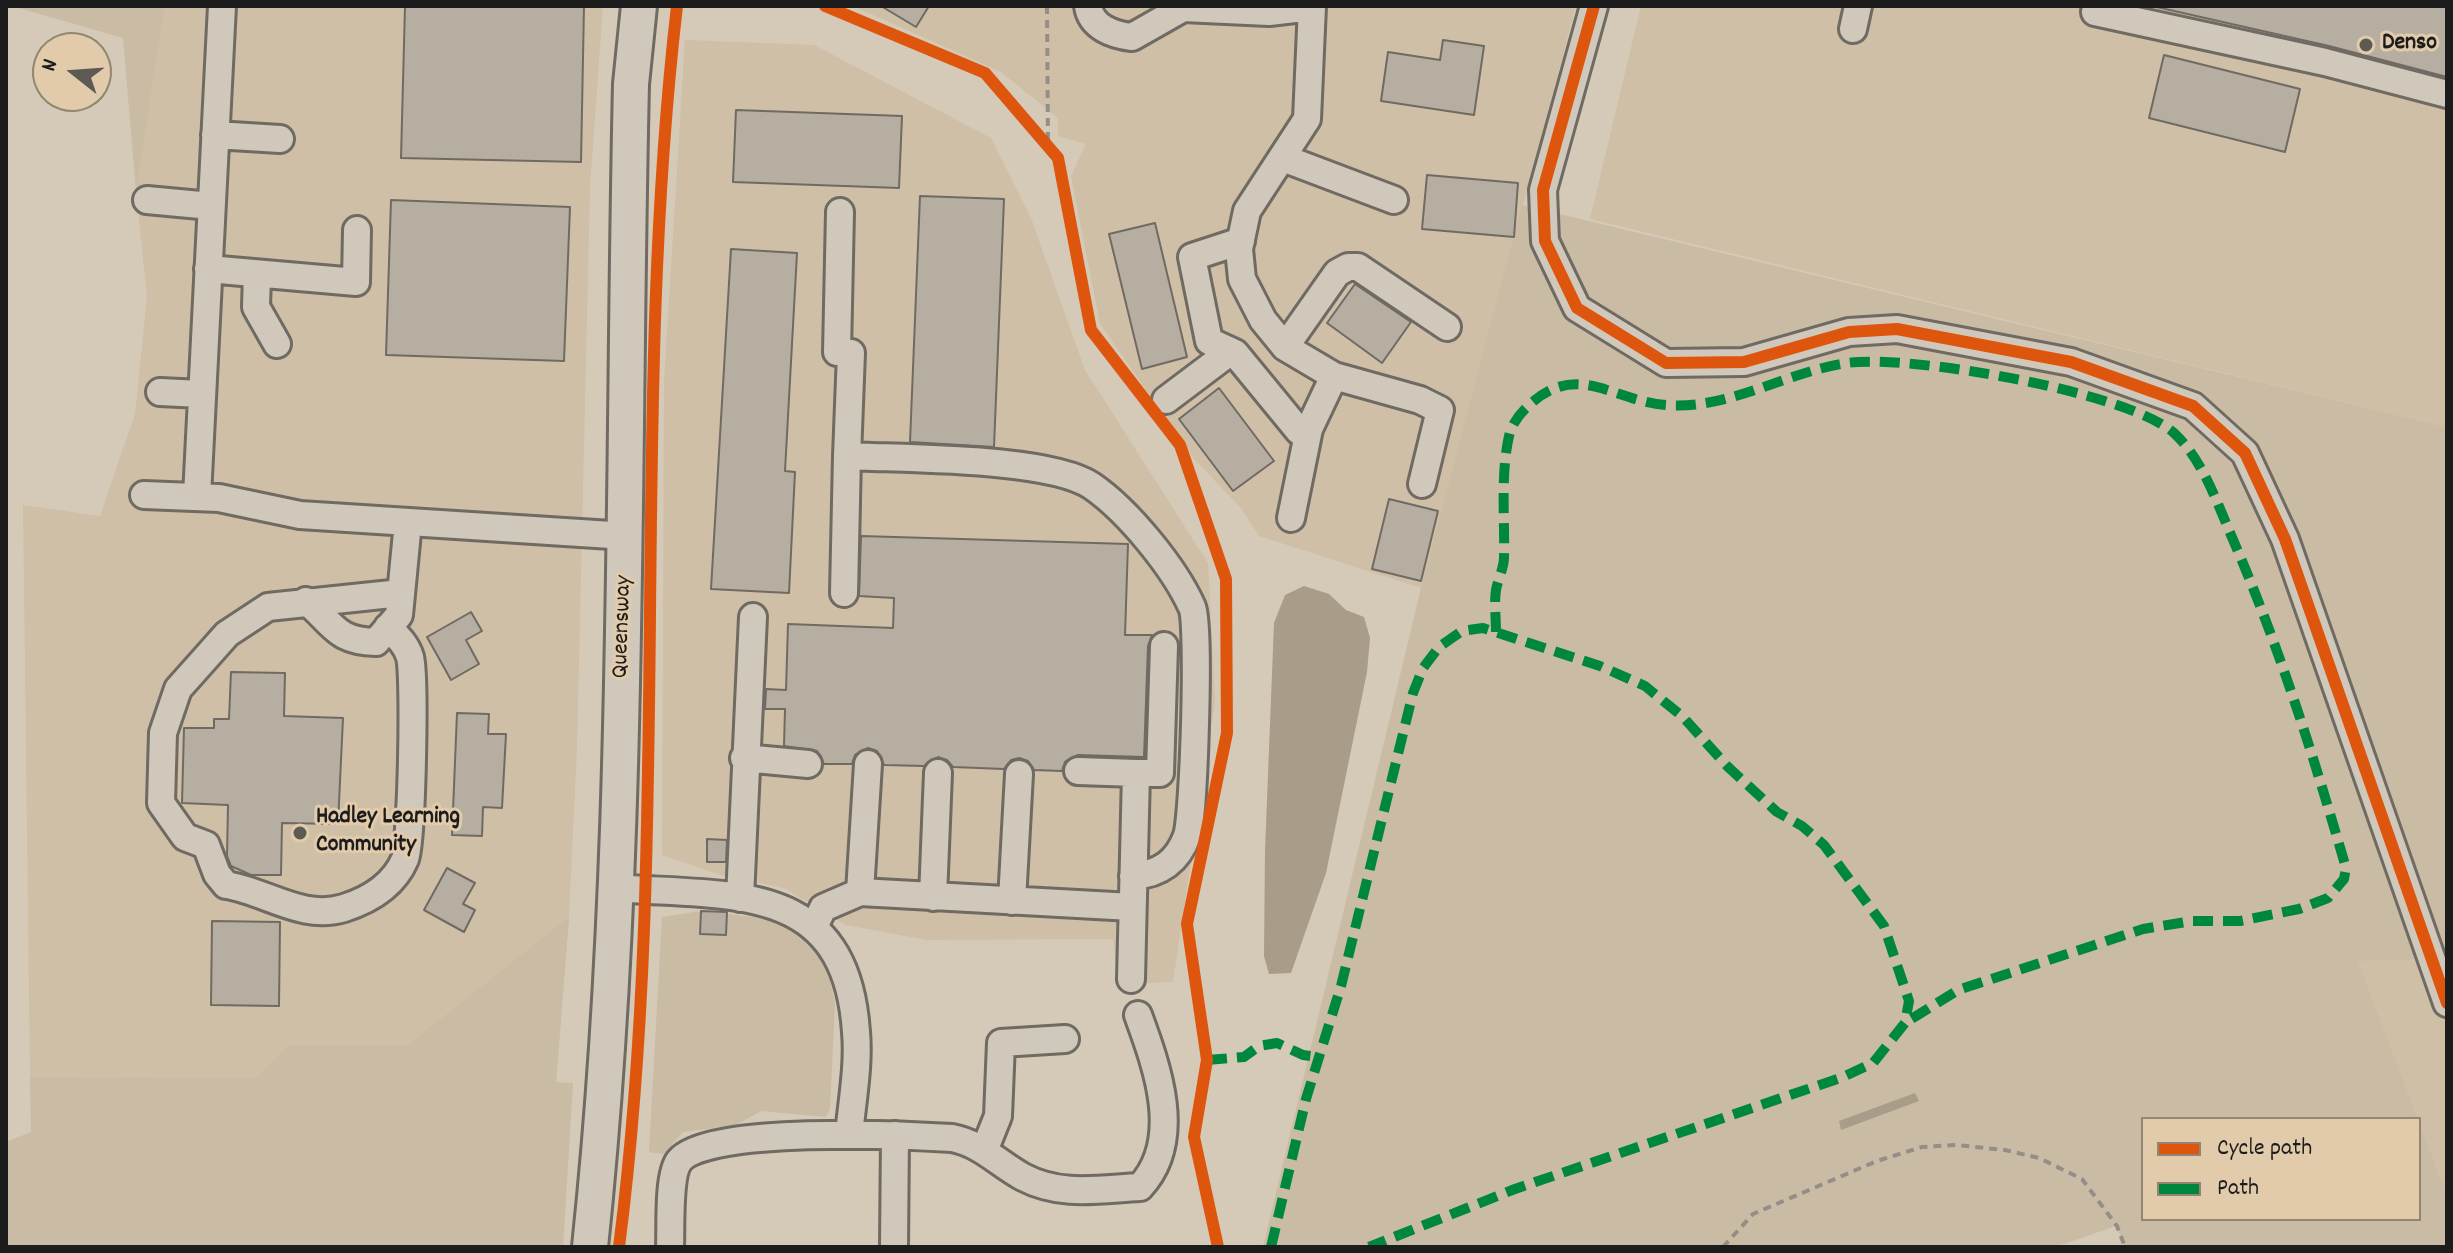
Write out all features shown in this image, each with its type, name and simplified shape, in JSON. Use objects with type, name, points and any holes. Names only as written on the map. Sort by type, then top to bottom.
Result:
[{"type":"main road","name":"Queensway","points":[[590,1247],[601,1143],[615,888],[627,536],[631,116],[639,6]]},
{"type":"street","points":[[197,496],[222,6]]},
{"type":"street","points":[[1088,6],[1093,20],[1107,31],[1132,37],[1183,8],[1224,12],[1312,7],[1307,119],[1247,211],[1241,241],[1242,279],[1251,301],[1285,347],[1334,376],[1420,400],[1440,410],[1422,484]]},
{"type":"street","points":[[1594,6],[1543,190],[1545,241],[1577,308],[1666,363],[1744,362],[1849,332],[1897,329],[2071,362],[2193,406],[2245,453],[2285,539],[2447,1003]]},
{"type":"street","points":[[2095,12],[2325,62],[2447,94]]},
{"type":"street","points":[[215,135],[280,139]]},
{"type":"street","points":[[1283,158],[1394,200]]},
{"type":"street","points":[[147,200],[211,206]]},
{"type":"street","points":[[840,212],[837,352],[851,353],[844,593]]},
{"type":"street","points":[[208,269],[356,282],[357,230]]},
{"type":"street","points":[[1241,241],[1192,257],[1209,341],[1231,351],[1299,431],[1309,429]]},
{"type":"street","points":[[1285,347],[1337,273],[1348,267],[1358,267],[1447,327]]},
{"type":"street","points":[[257,274],[256,307],[277,344]]},
{"type":"street","points":[[1166,400],[1231,351]]},
{"type":"street","points":[[1291,518],[1309,429],[1334,376]]},
{"type":"street","points":[[160,392],[201,394]]},
{"type":"street","points":[[847,456],[1041,467],[1090,485],[1134,525],[1178,583],[1194,610],[1194,792],[1186,837],[1170,863],[1155,875],[1133,876]]},
{"type":"street","points":[[144,495],[197,496],[300,515],[627,536]]},
{"type":"street","points":[[306,601],[333,630],[354,641],[376,642],[399,615],[408,522]]},
{"type":"street","points":[[388,627],[406,646],[412,674],[409,832],[405,858],[390,883],[366,899],[340,909],[299,909],[280,905],[250,889],[226,885],[217,874],[206,845],[185,837],[161,803],[163,733],[178,689],[227,634],[268,607],[401,593]]},
{"type":"street","points":[[740,898],[744,758],[749,746],[753,617]]},
{"type":"street","points":[[1078,771],[1160,773],[1164,646]]},
{"type":"street","points":[[744,758],[808,764]]},
{"type":"street","points":[[860,892],[868,764]]},
{"type":"street","points":[[933,897],[938,773]]},
{"type":"street","points":[[1131,979],[1136,773]]},
{"type":"street","points":[[1012,901],[1019,774]]},
{"type":"street","points":[[615,888],[740,898],[775,905],[815,925],[846,969],[852,998],[857,1035],[849,1135]]},
{"type":"street","points":[[815,925],[823,908],[860,892],[1132,907]]},
{"type":"street","points":[[670,1247],[675,1168],[688,1152],[770,1136],[952,1138],[965,1140],[1025,1178],[1068,1192],[1140,1187],[1156,1158],[1165,1104],[1138,1015]]},
{"type":"street","points":[[984,1151],[998,1116],[1001,1043],[1065,1039]]},
{"type":"street","points":[[894,1247],[895,1135]]},
{"type":"path","points":[[1047,6],[1048,146]]},
{"type":"path","points":[[1030,125],[1058,158]]},
{"type":"path","points":[[1723,1247],[1753,1214],[1877,1161],[1922,1147],[1956,1145],[2005,1150],[2039,1158],[2082,1179],[2117,1226],[2125,1247]]},
{"type":"shaded area","points":[[12,6],[165,6],[136,191],[123,38],[112,35],[112,32],[102,32]]},
{"type":"shaded area","points":[[165,6],[603,6],[590,187],[577,748],[569,917],[556,1082],[30,1077],[23,505],[100,516],[135,414],[147,297],[136,191]]},
{"type":"shaded area","points":[[853,6],[1576,6],[1421,588],[1259,536],[1241,508],[1195,460],[1100,324],[1071,176],[1086,144],[1058,136],[1058,118],[1001,72]]},
{"type":"shaded area","points":[[1641,6],[2447,6],[2447,427],[1590,219]]},
{"type":"shaded area","points":[[685,40],[814,45],[991,138],[1031,218],[1085,370],[1208,563],[1215,701],[1173,982],[1119,984],[1113,939],[926,940],[846,925],[784,888],[721,875],[662,855],[664,380]]},
{"type":"shaded area","points":[[1522,205],[2447,427],[2447,959],[2358,961],[2417,1117],[2141,1117],[2141,1221],[2421,1221],[2421,1127],[2447,1196],[2447,1247],[2125,1247],[2116,1226],[2055,1247],[1263,1247],[1421,588]]},
{"type":"shaded area","points":[[1304,586],[1329,594],[1346,610],[1364,617],[1370,638],[1367,672],[1326,873],[1291,973],[1269,974],[1264,956],[1265,851],[1274,623],[1285,595]]},
{"type":"shaded area","points":[[701,911],[788,921],[823,951],[835,1003],[830,1108],[826,1117],[761,1111],[736,1125],[683,1132],[664,1154],[649,1152],[662,917]]},
{"type":"shaded area","points":[[569,917],[556,1082],[573,1083],[563,1247],[6,1247],[6,1142],[31,1132],[30,1077],[257,1078],[289,1045],[408,1045]]},
{"type":"shaded area","points":[[2447,959],[2447,1196],[2421,1127],[2421,1117],[2417,1117],[2358,961]]},
{"type":"shaded area","points":[[1915,1093],[1919,1101],[1841,1130],[1839,1121]]},
{"type":"building","points":[[405,6],[584,6],[581,162],[401,158]]},
{"type":"building","points":[[881,6],[929,6],[916,27]]},
{"type":"building","name":"Denso","points":[[2152,6],[2447,6],[2447,77],[2329,46]]},
{"type":"building","points":[[1443,40],[1484,46],[1474,115],[1381,101],[1388,52],[1440,60]]},
{"type":"building","points":[[2164,55],[2300,89],[2285,152],[2149,118]]},
{"type":"building","points":[[736,110],[902,116],[899,188],[733,182]]},
{"type":"building","points":[[1427,175],[1518,183],[1514,237],[1422,229]]},
{"type":"building","points":[[920,196],[1004,199],[994,447],[910,442]]},
{"type":"building","points":[[391,200],[570,207],[564,361],[386,355]]},
{"type":"building","points":[[1155,223],[1187,357],[1142,369],[1109,234]]},
{"type":"building","points":[[731,249],[797,253],[785,471],[795,472],[789,593],[711,589]]},
{"type":"building","points":[[1355,284],[1411,322],[1382,363],[1327,323]]},
{"type":"building","points":[[1219,388],[1274,461],[1233,491],[1179,419]]},
{"type":"building","points":[[1389,499],[1438,511],[1421,581],[1372,569]]},
{"type":"building","points":[[861,536],[1128,544],[1125,635],[1152,635],[1148,646],[1144,757],[1078,755],[1065,762],[1062,771],[1034,770],[1028,761],[1019,758],[1011,760],[1004,769],[953,767],[947,760],[938,757],[924,766],[884,765],[877,751],[868,748],[855,755],[852,764],[824,764],[817,751],[784,746],[785,709],[765,709],[766,689],[786,690],[788,624],[893,628],[894,598],[859,596]]},
{"type":"building","points":[[471,612],[482,631],[466,640],[479,664],[451,680],[427,637]]},
{"type":"building","points":[[231,672],[285,673],[284,716],[343,718],[338,824],[282,823],[281,875],[251,875],[231,866],[227,856],[228,805],[182,803],[184,728],[214,728],[214,719],[229,719]]},
{"type":"building","points":[[457,713],[489,714],[488,734],[506,734],[502,808],[483,807],[482,836],[452,835]]},
{"type":"building","points":[[707,839],[727,840],[726,862],[707,862]]},
{"type":"building","points":[[447,868],[475,883],[463,904],[475,910],[464,932],[424,910]]},
{"type":"building","points":[[701,911],[727,912],[726,935],[700,934]]},
{"type":"building","points":[[212,921],[280,922],[279,1006],[211,1005]]},
{"type":"marked path","points":[[1496,632],[1495,595],[1504,561],[1504,478],[1510,432],[1525,409],[1543,394],[1561,386],[1594,386],[1646,402],[1690,405],[1713,402],[1847,363],[1918,364],[2067,390],[2150,418],[2174,433],[2193,455],[2207,481],[2264,617],[2321,783],[2346,868],[2344,879],[2328,898],[2299,909],[2240,921],[2192,921],[2143,929],[1958,990],[1905,1023]]},
{"type":"marked path","points":[[1271,1247],[1306,1099],[1341,986],[1413,693],[1423,668],[1439,647],[1462,631],[1483,628],[1600,666],[1645,686],[1683,717],[1727,766],[1777,812],[1802,826],[1824,845],[1884,926],[1909,1001],[1905,1023],[1873,1063],[1843,1077],[1515,1189],[1369,1247]]},
{"type":"marked path","points":[[1207,1060],[1244,1057],[1259,1046],[1277,1043],[1303,1055],[1318,1057]]},
{"type":"cycle path","points":[[619,1247],[635,1092],[644,937],[655,316],[663,161],[677,6]]},
{"type":"cycle path","points":[[825,6],[985,73],[1058,158],[1091,330],[1180,445],[1226,579],[1227,733],[1187,924],[1207,1060],[1194,1137],[1218,1247]]},
{"type":"cycle path","points":[[1594,6],[1543,190],[1545,241],[1577,308],[1666,363],[1744,362],[1849,332],[1897,329],[2071,362],[2193,406],[2245,453],[2285,539],[2447,1003]]},
{"type":"place","name":"Denso","points":[[2366,45]]},
{"type":"place","name":"Hadley Learning Community","points":[[300,833]]}]
